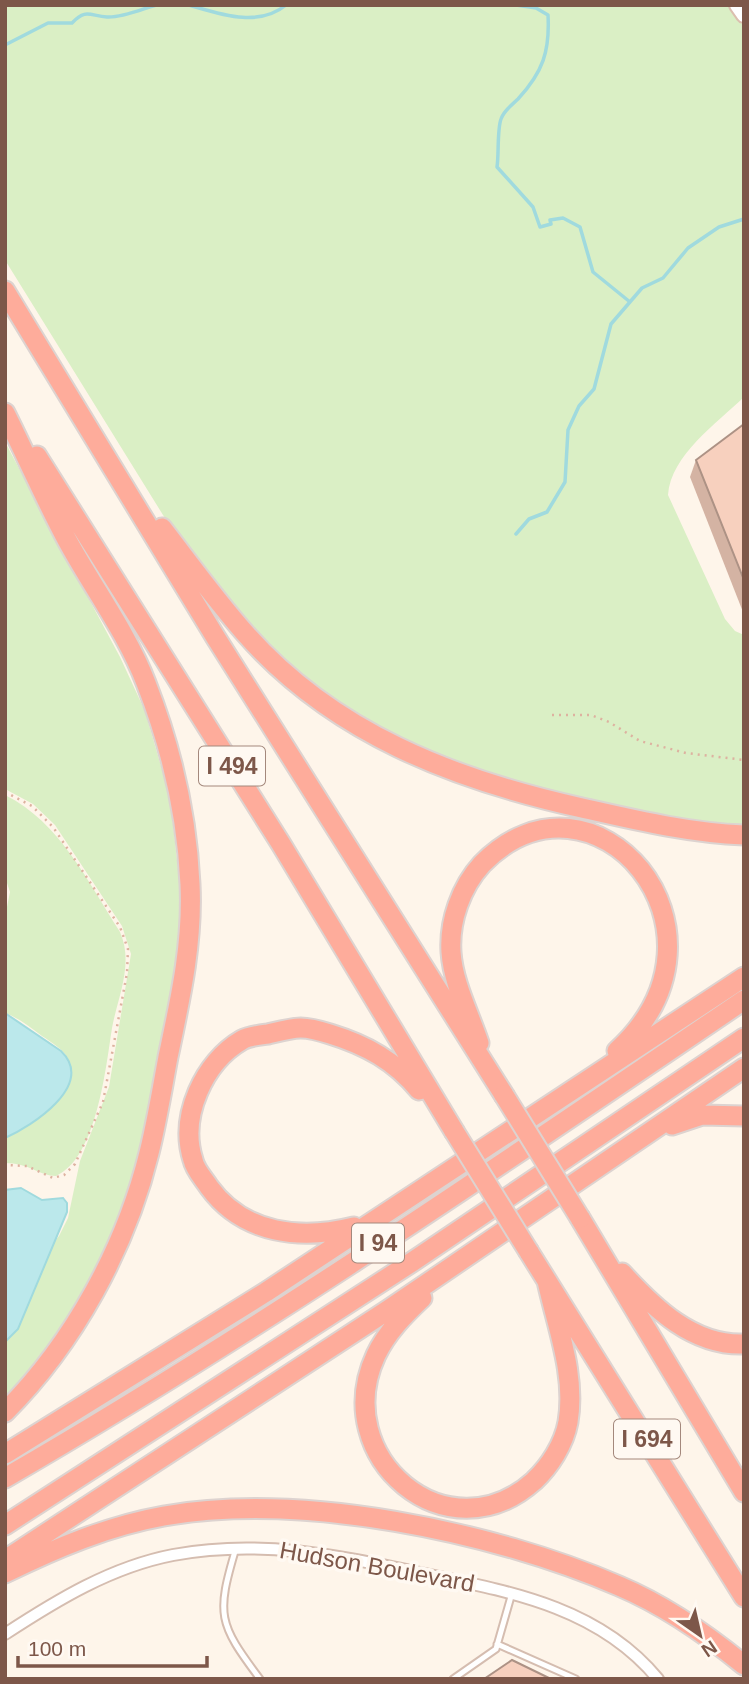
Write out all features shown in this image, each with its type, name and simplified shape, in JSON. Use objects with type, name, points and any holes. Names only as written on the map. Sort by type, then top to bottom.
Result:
[{"type":"highway","name":"I 494","points":[[5,291],[251,695],[592,1238]]},
{"type":"highway","name":"I 494","points":[[5,405],[281,844],[454,1131]]},
{"type":"highway","points":[[5,413],[67,540],[126,641],[146,683],[183,814],[191,886],[183,992],[149,1153],[138,1191],[115,1248],[76,1323],[37,1377],[5,1412]]},
{"type":"highway","points":[[91,430],[245,633],[309,692],[374,737],[419,759],[495,788],[638,821],[744,835]]},
{"type":"highway","points":[[489,1073],[453,967],[451,940],[454,916],[476,872],[505,845],[550,830],[583,832],[620,848],[648,872],[664,906],[670,942],[663,982],[645,1023],[569,1093]]},
{"type":"highway","points":[[5,1454],[254,1299],[744,978]]},
{"type":"highway","name":"I 94","points":[[5,1478],[95,1426],[235,1336],[580,1111],[744,999]]},
{"type":"highway","points":[[387,1211],[353,1227],[297,1235],[264,1227],[222,1202],[195,1165],[190,1138],[198,1091],[220,1057],[244,1039],[304,1026],[362,1044],[403,1072],[454,1131]]},
{"type":"highway","name":"I 94","points":[[5,1525],[412,1262],[744,1038]]},
{"type":"highway","points":[[5,1560],[461,1261],[744,1068]]},
{"type":"highway","points":[[651,1132],[702,1115],[744,1116]]},
{"type":"highway","name":"I 694","points":[[454,1131],[744,1597]]},
{"type":"highway","points":[[592,1238],[658,1310],[705,1338],[744,1344]]},
{"type":"highway","name":"I 694","points":[[592,1238],[744,1492]]},
{"type":"highway","points":[[461,1261],[393,1327],[375,1357],[366,1392],[366,1423],[381,1462],[405,1487],[447,1505],[489,1505],[521,1492],[546,1468],[564,1436],[569,1413],[569,1384],[547,1282]]},
{"type":"highway","points":[[5,1573],[56,1549],[102,1532],[163,1517],[228,1509],[278,1508],[354,1516],[463,1537],[584,1572],[667,1611],[744,1665]]},
{"type":"street","points":[[737,5],[744,15]]},
{"type":"street","name":"Hudson Boulevard","points":[[5,1634],[75,1591],[116,1572],[170,1556],[236,1548],[302,1550],[512,1593],[577,1616],[630,1651],[658,1679]]},
{"type":"lane","points":[[236,1548],[222,1595],[223,1621],[236,1647],[260,1679]]},
{"type":"lane","points":[[453,1679],[496,1649],[512,1593]]},
{"type":"lane","points":[[497,1644],[576,1679]]},
{"type":"path","points":[[552,716],[577,714],[597,717],[640,741],[686,753],[744,760]]},
{"type":"path","points":[[5,792],[37,810],[53,827],[118,924],[129,954],[107,1087],[77,1160],[64,1175],[53,1178],[27,1166],[5,1165]]},
{"type":"green space","points":[[5,5],[729,5],[744,27],[744,397],[686,453],[671,480],[668,495],[725,619],[735,631],[744,635],[744,828],[692,823],[580,802],[523,787],[413,746],[364,721],[320,692],[276,653],[235,610],[163,515],[5,260]]},
{"type":"green space","points":[[5,442],[120,657],[145,711],[170,797],[181,896],[175,986],[139,1156],[124,1208],[76,1312],[5,1404],[5,1301],[59,1236],[68,1218],[80,1161],[109,1087],[131,954],[122,926],[55,825],[33,804],[5,789]]},
{"type":"green space","points":[[5,795],[42,821],[71,855],[120,932],[126,956],[124,980],[97,1110],[81,1151],[70,1166],[56,1176],[5,1163],[5,1138],[27,1126],[51,1107],[61,1097],[71,1073],[69,1061],[61,1050],[15,1017],[5,1013],[5,917],[10,892],[5,877]]},
{"type":"water","points":[[5,1013],[61,1051],[70,1064],[71,1077],[66,1090],[56,1103],[30,1124],[5,1138]]},
{"type":"water","points":[[21,1188],[42,1200],[63,1198],[67,1203],[67,1212],[18,1329],[5,1342],[5,1190]]},
{"type":"building","points":[[744,424],[744,580],[696,460]]},
{"type":"building","points":[[512,1660],[551,1679],[484,1679]]},
{"type":"waterway","points":[[5,45],[48,23],[72,23],[85,14],[119,16],[156,5]]},
{"type":"waterway","points":[[189,5],[239,17],[263,16],[286,5]]},
{"type":"waterway","points":[[516,5],[536,8],[548,15],[548,40],[534,80],[501,119],[497,167],[533,207],[540,227],[551,224],[550,220],[563,218],[580,227],[593,272],[630,302]]},
{"type":"waterway","points":[[516,534],[529,519],[547,512],[565,482],[568,430],[579,406],[594,389],[611,324],[642,288],[663,278],[688,248],[719,227],[744,219]]}]
